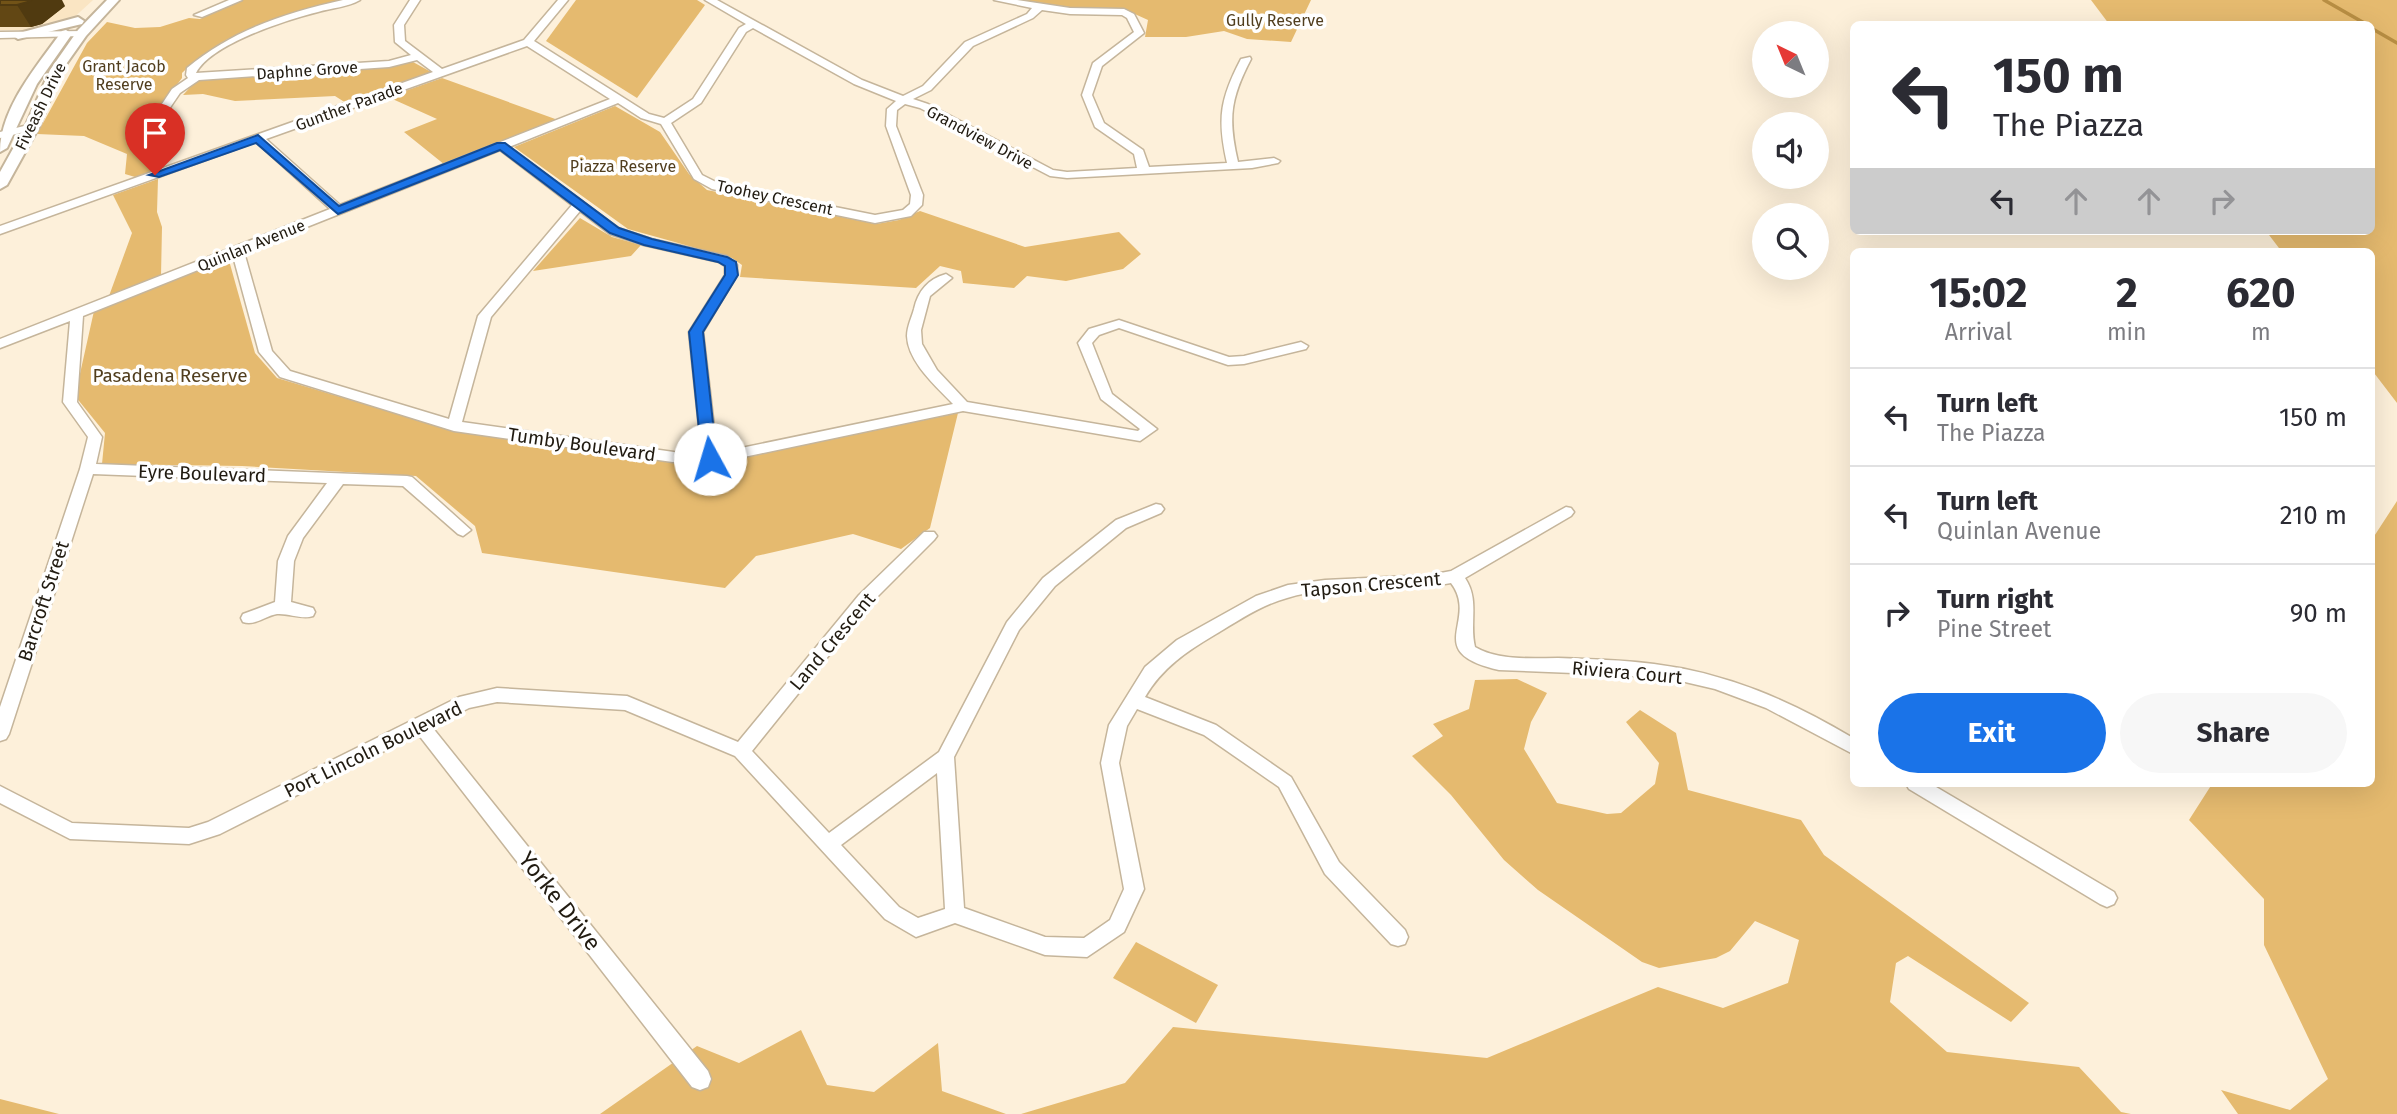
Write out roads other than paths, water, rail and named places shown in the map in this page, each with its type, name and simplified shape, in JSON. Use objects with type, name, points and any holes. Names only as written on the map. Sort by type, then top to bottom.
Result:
[{"type":"main road","name":"Fiveash Drive","points":[[0,185],[32,127],[56,71],[80,27],[100,0]]},
{"type":"main road","name":"Fiveash Drive","points":[[0,148],[4,134],[48,56],[67,33],[80,27],[113,0]]},
{"type":"main road","points":[[18,35],[80,27]]},
{"type":"main road","points":[[36,34],[47,42],[48,56]]},
{"type":"street","points":[[199,15],[237,0]]},
{"type":"street","points":[[161,113],[177,91],[196,77],[191,75],[191,70],[199,63],[260,27],[292,15],[355,0]]},
{"type":"street","points":[[415,0],[398,25],[400,42],[441,73]]},
{"type":"street","points":[[563,0],[528,42],[645,116],[665,122],[697,101],[742,30],[752,23]]},
{"type":"street","name":"Grandview Drive","points":[[710,0],[858,82],[924,106],[1051,173],[1067,175],[1144,171],[1274,161]]},
{"type":"street","points":[[999,0],[1039,8],[1124,12],[1131,16],[1139,33],[1097,65],[1087,95],[1099,125],[1139,152],[1144,171]]},
{"type":"street","points":[[903,100],[927,88],[969,44],[1030,16],[1039,8]]},
{"type":"street","points":[[0,35],[67,33]]},
{"type":"street","name":"Gunther Parade","points":[[0,230],[528,42]]},
{"type":"street","name":"Daphne Grove","points":[[196,77],[389,64],[418,56]]},
{"type":"street","points":[[1233,166],[1224,123],[1229,89],[1246,59]]},
{"type":"street","name":"Quinlan Avenue","points":[[0,344],[619,99]]},
{"type":"street","name":"Toohey Crescent","points":[[665,122],[698,177],[716,187],[875,219],[907,213],[916,205],[917,195],[891,126],[892,109],[903,100]]},
{"type":"street","points":[[4,134],[32,127]]},
{"type":"street","points":[[258,138],[338,211]]},
{"type":"street","points":[[501,146],[614,230],[648,242],[723,259],[731,265],[731,275],[696,332],[710,459]]},
{"type":"street","points":[[454,426],[485,316],[579,204]]},
{"type":"street","name":"Tumby Boulevard","points":[[237,250],[266,352],[285,374],[454,426],[701,461],[963,406],[1140,436],[1150,429],[1106,396],[1098,379],[1085,343],[1094,332],[1119,324],[1228,361],[1244,360],[1301,346]]},
{"type":"street","points":[[946,278],[929,285],[923,293],[913,337],[924,362],[963,406]]},
{"type":"street","points":[[76,314],[70,402],[94,437],[87,468]]},
{"type":"street","name":"Eyre Boulevard","points":[[87,468],[407,481],[463,530]]},
{"type":"street","name":"Barcroft Street","points":[[0,734],[87,468]]},
{"type":"street","points":[[283,606],[286,561],[296,536],[339,478]]},
{"type":"street","points":[[830,842],[944,757],[1013,626],[1049,582],[1121,524],[1156,509]]},
{"type":"street","name":"Tapson Crescent","points":[[955,915],[1045,946],[1087,948],[1116,926],[1133,889],[1110,763],[1118,725],[1151,672],[1183,645],[1262,600],[1288,591],[1325,586],[1430,581],[1455,576],[1566,512]]},
{"type":"street","name":"Land Crescent","points":[[741,751],[865,600],[929,536]]},
{"type":"street","name":"Riviera Court","points":[[1455,576],[1463,584],[1468,610],[1463,639],[1467,651],[1481,659],[1499,663],[1661,672],[1700,678],[1742,690],[1798,714],[1850,745]]},
{"type":"street","points":[[248,618],[283,606],[307,612]]},
{"type":"street","name":"Port Lincoln Boulevard","points":[[0,794],[70,831],[189,836],[213,828],[465,702],[497,695],[626,703],[741,751],[830,842],[892,913],[916,928],[955,915]]},
{"type":"street","points":[[1134,701],[1210,730],[1285,782],[1332,868],[1398,937]]},
{"type":"street","name":"Yorke Drive","points":[[420,724],[700,1079]]},
{"type":"street","points":[[944,757],[955,915]]},
{"type":"street","points":[[1920,787],[2107,898]]},
{"type":"waterway","points":[[2324,0],[2361,21]]},
{"type":"waterway","points":[[2375,30],[2397,43]]},
{"type":"park label","name":"Gully Reserve","points":[[1275,20]]},
{"type":"park label","name":"Grant Jacob Reserve","points":[[124,75]]},
{"type":"park label","name":"Piazza Reserve","points":[[623,166]]},
{"type":"park label","name":"Pasadena Reserve","points":[[170,375]]}]
